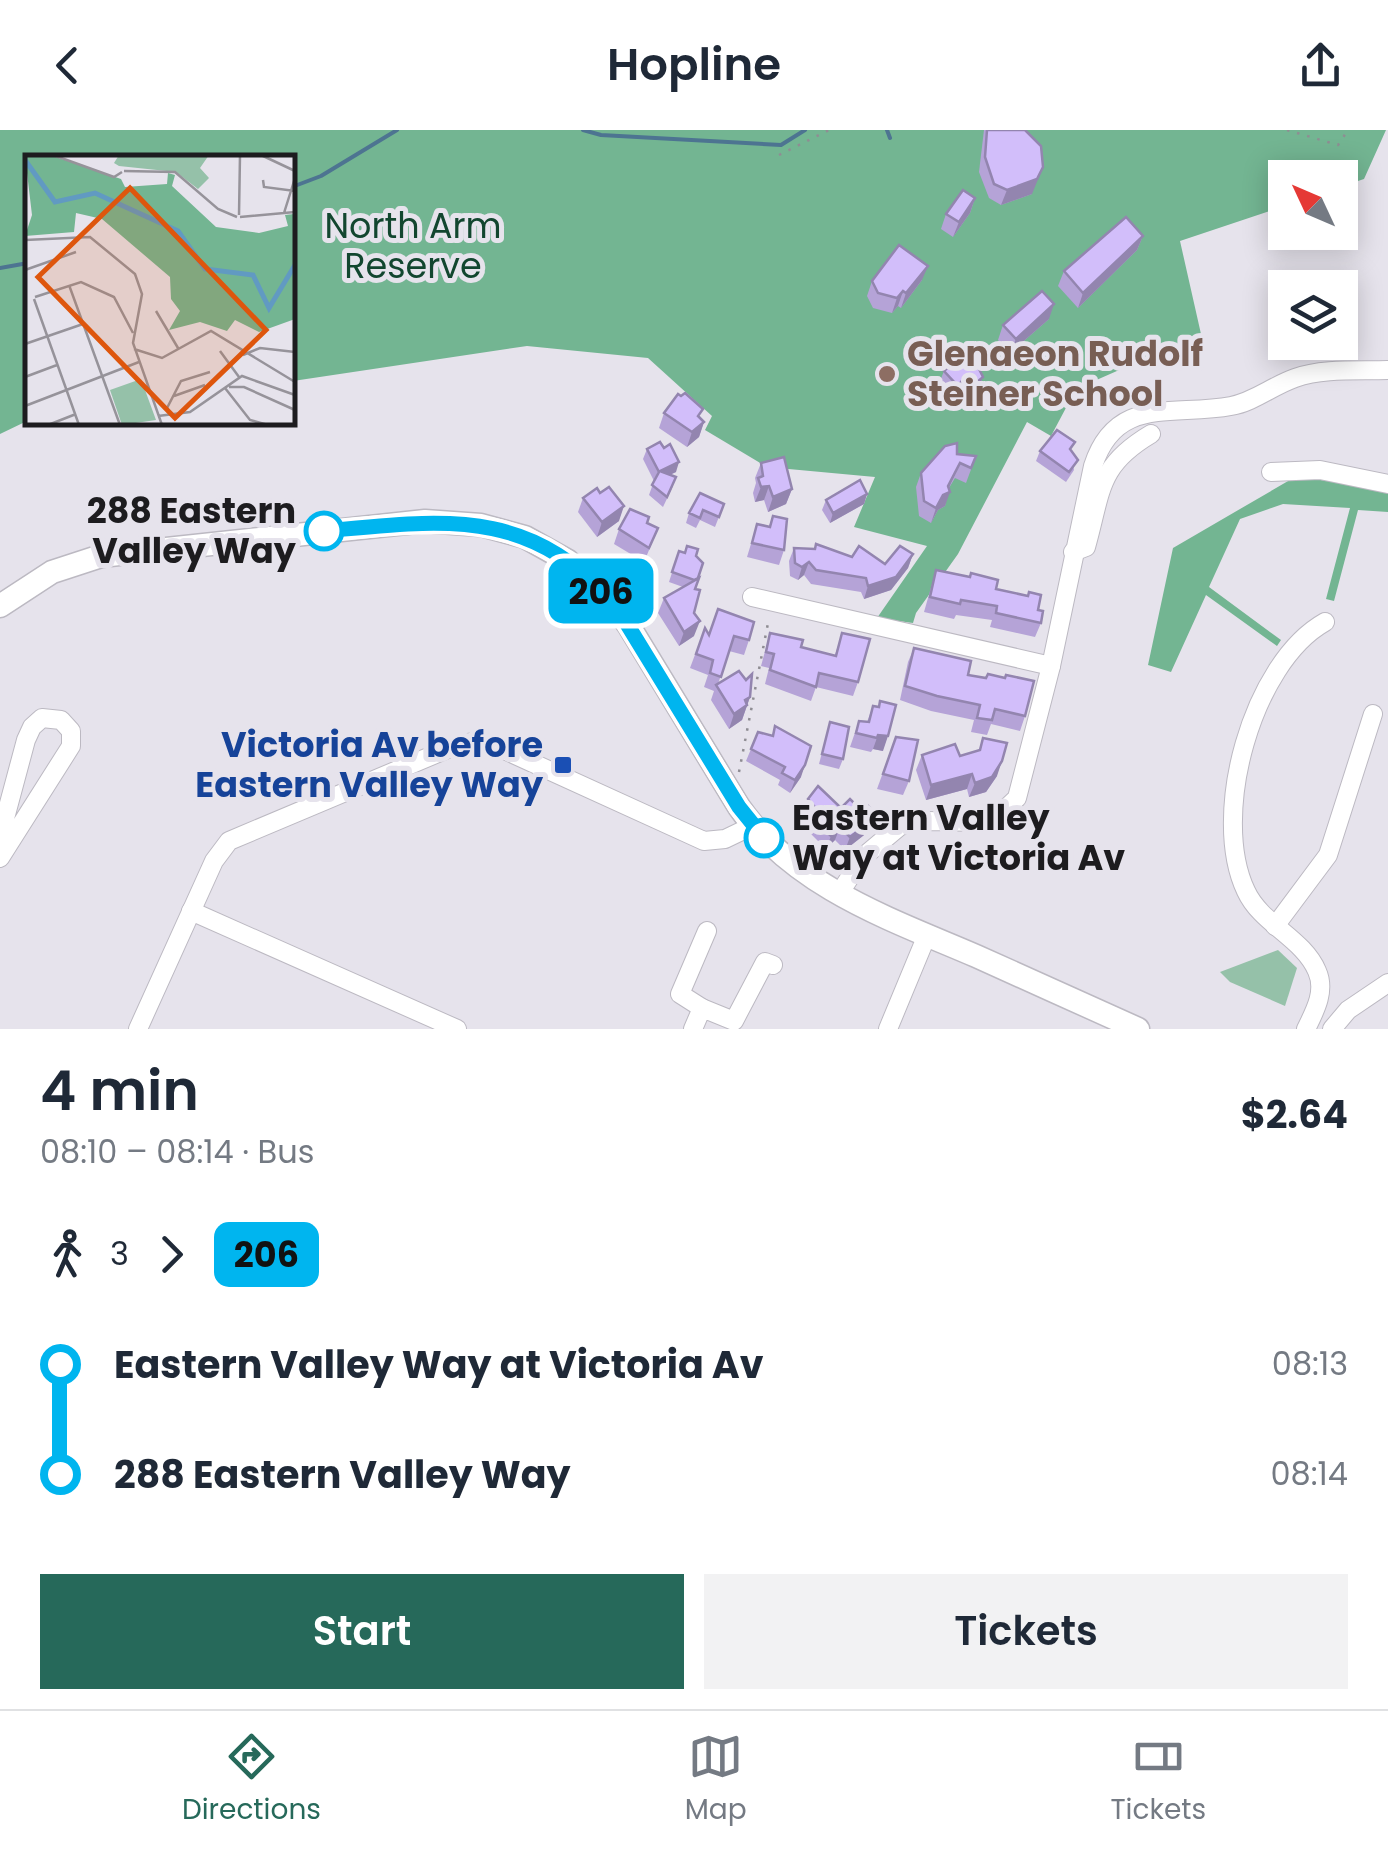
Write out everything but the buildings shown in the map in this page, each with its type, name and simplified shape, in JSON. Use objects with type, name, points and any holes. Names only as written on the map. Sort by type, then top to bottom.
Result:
[{"type":"main road","points":[[0,606],[52,572],[101,556],[425,521],[496,528],[553,552],[585,574],[608,598],[752,826],[794,866],[839,894],[1138,1029]]},
{"type":"street","points":[[839,894],[863,857],[900,826],[925,821],[983,822],[1009,808],[1023,786],[1073,552],[1099,447],[1110,432],[1125,420],[1145,413],[1250,402],[1294,378],[1311,374],[1388,370]]},
{"type":"street","points":[[1073,552],[1086,547],[1106,475],[1115,459],[1151,434]]},
{"type":"street","points":[[1271,472],[1320,470],[1388,484]]},
{"type":"street","points":[[752,598],[1051,666]]},
{"type":"street","points":[[1306,1029],[1321,993],[1317,971],[1247,893],[1234,857],[1237,778],[1254,715],[1272,678],[1293,647],[1325,622]]},
{"type":"street","points":[[1274,926],[1328,854],[1373,714]]},
{"type":"street","points":[[0,837],[28,734],[42,718],[61,720],[71,731],[71,746],[0,858]]},
{"type":"street","points":[[138,1029],[218,854],[236,836],[468,742],[500,748],[704,841],[726,839],[752,826]]},
{"type":"street","points":[[192,911],[457,1029]]},
{"type":"street","points":[[707,930],[680,994],[702,1008],[734,1020],[765,962],[772,965]]},
{"type":"street","points":[[888,1029],[926,935]]},
{"type":"street","points":[[1332,1029],[1348,1010],[1388,983]]},
{"type":"street","points":[[693,1029],[702,1008]]},
{"type":"path","points":[[779,155],[829,130]]},
{"type":"path","points":[[1287,130],[1338,145],[1348,130]]},
{"type":"path","points":[[739,772],[772,602]]},
{"type":"green space","name":"North Arm Reserve","points":[[0,130],[1386,130],[1364,179],[1358,181],[1358,160],[1268,160],[1268,212],[1180,241],[1201,334],[1076,389],[1051,436],[1027,422],[958,554],[913,623],[877,618],[927,546],[854,527],[875,477],[767,467],[705,430],[712,416],[648,358],[527,346],[295,381],[295,155],[25,155],[25,422],[0,434]]},
{"type":"green space","points":[[1295,477],[1388,488],[1388,512],[1358,510],[1334,601],[1326,599],[1350,508],[1283,504],[1240,519],[1209,587],[1281,640],[1277,646],[1206,595],[1171,672],[1148,665],[1173,548]]},
{"type":"green space","points":[[1278,950],[1297,968],[1285,1006],[1230,982],[1220,972]]},
{"type":"waterway","points":[[295,186],[321,176],[397,130]]},
{"type":"waterway","points":[[583,130],[601,135],[781,145],[805,130]]},
{"type":"waterway","points":[[887,130],[890,138]]},
{"type":"waterway","points":[[0,268],[25,264]]},
{"type":"bus line","name":"206","points":[[324,531],[425,521],[464,522],[524,537],[568,561],[619,611],[739,807],[764,838]]},
{"type":"place","name":"Glenaeon Rudolf Steiner School","points":[[887,374]]},
{"type":"place","name":"288 Eastern Valley Way","points":[[324,531]]},
{"type":"place","name":"Victoria Av before Eastern Valley Way","points":[[563,765]]},
{"type":"place","name":"Eastern Valley Way at Victoria Av","points":[[764,838]]}]
